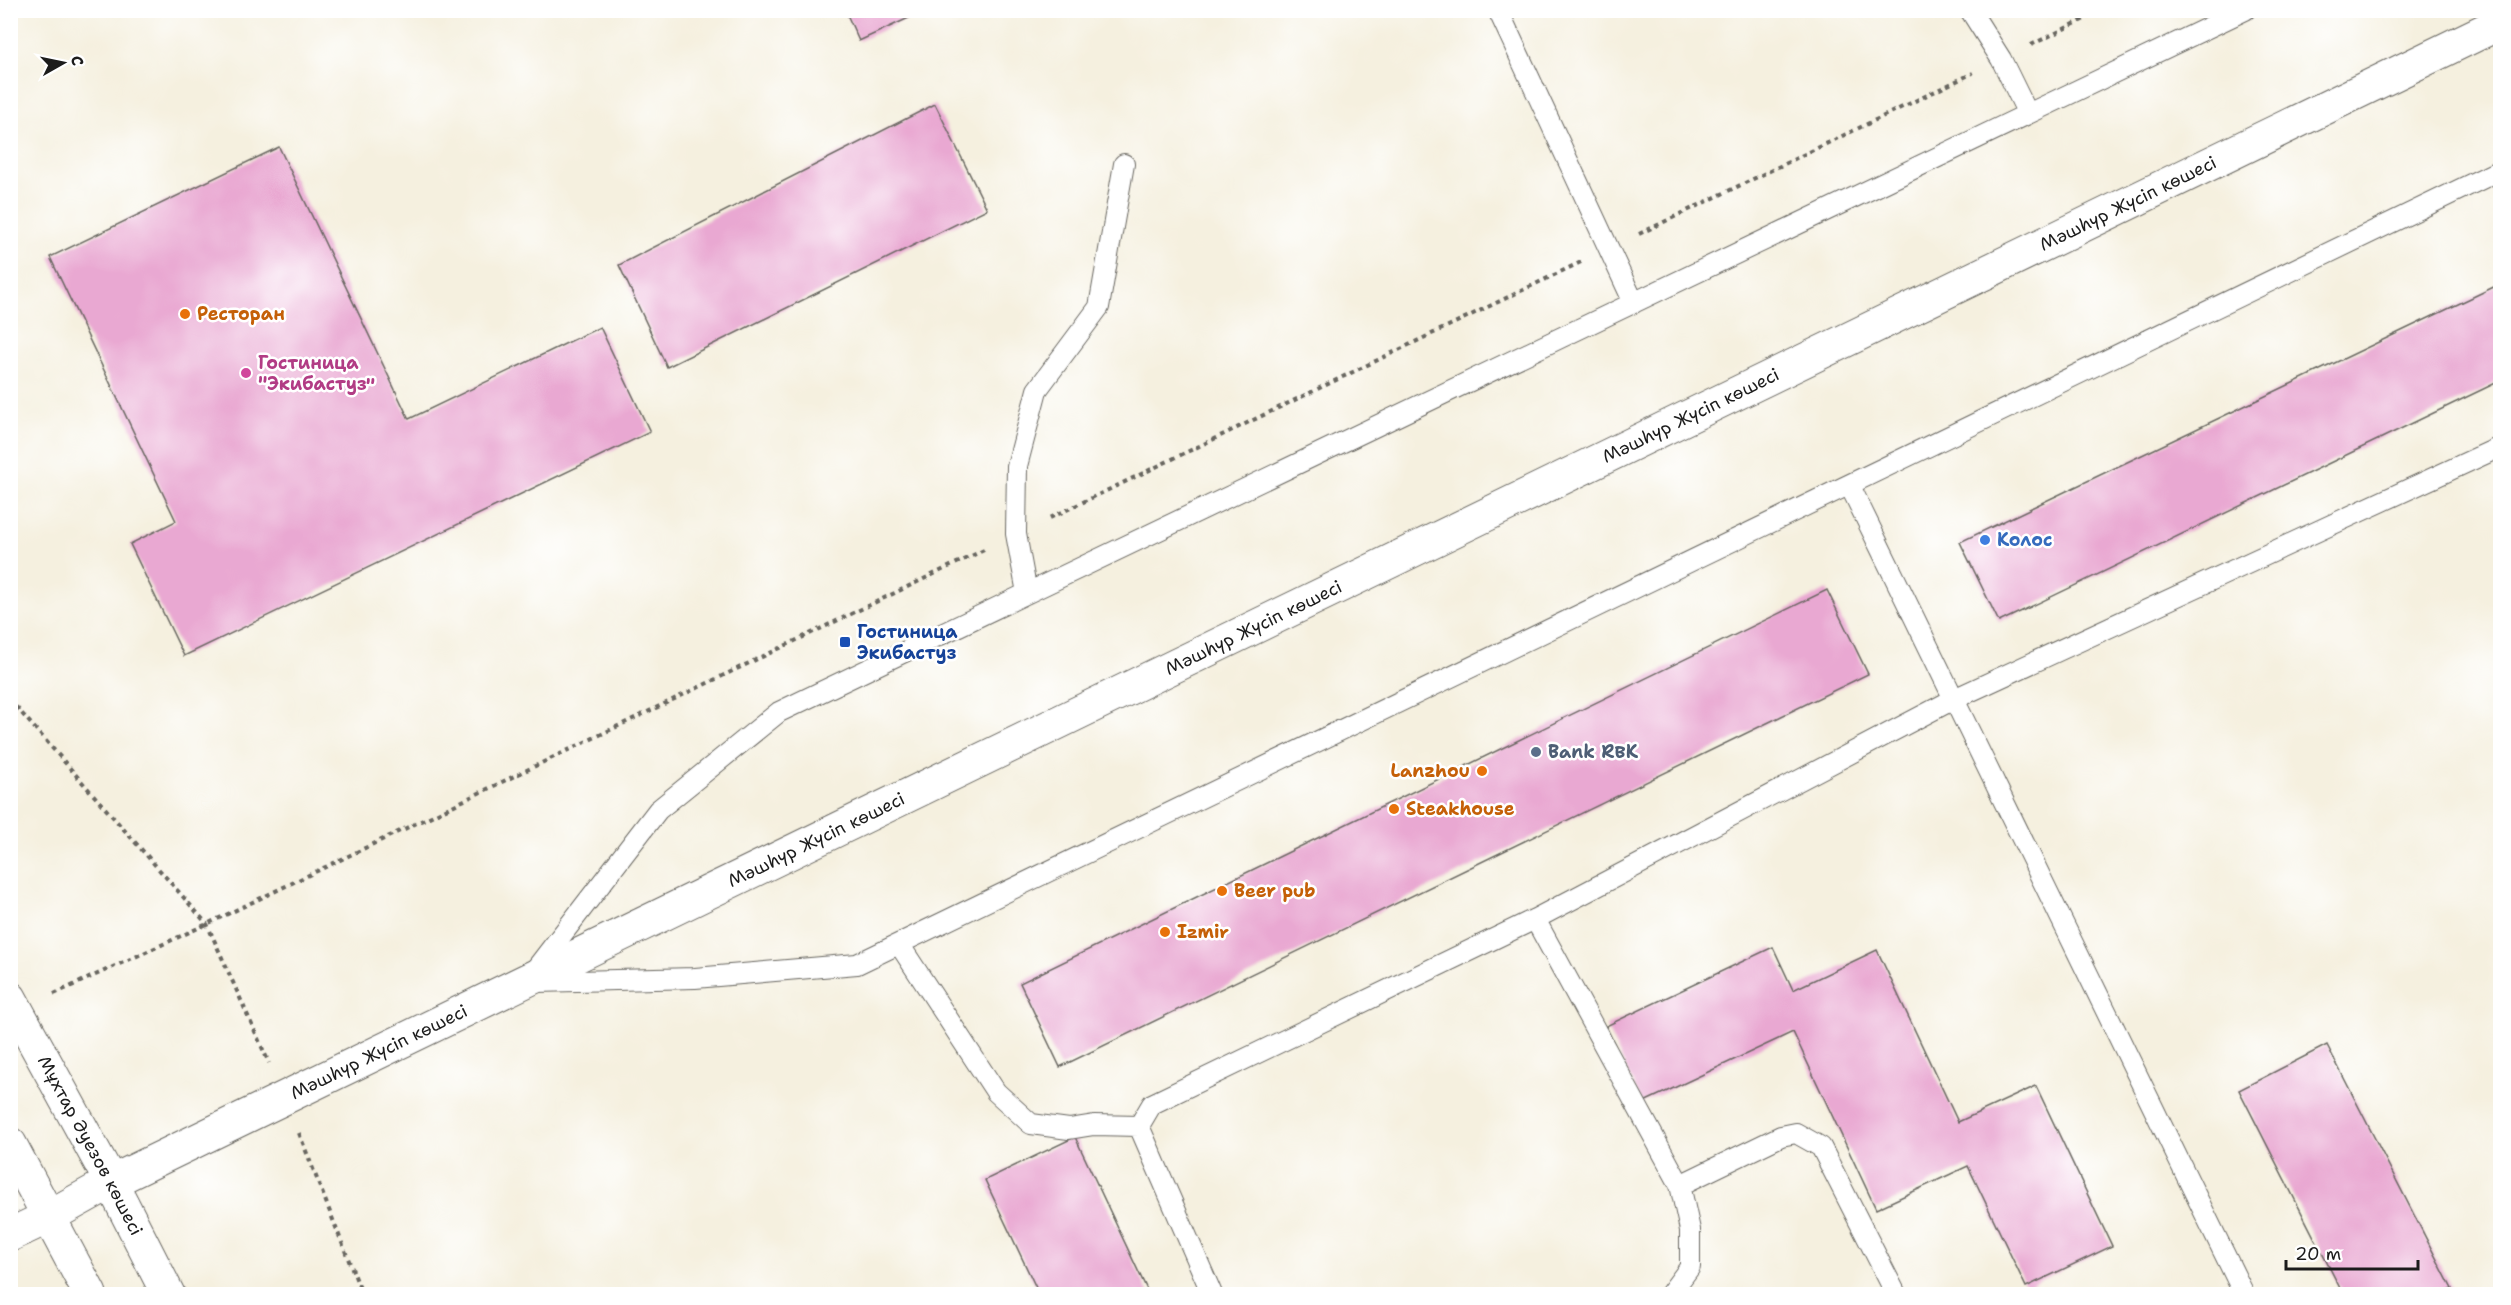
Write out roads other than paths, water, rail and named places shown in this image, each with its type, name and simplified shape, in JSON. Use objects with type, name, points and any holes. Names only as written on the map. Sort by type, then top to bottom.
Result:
[{"type":"main road","name":"Мәшһүр Жүсіп көшесі","points":[[10,1235],[111,1182],[2500,23]]},
{"type":"main road","name":"Мұхтар Әуезов көшесі","points":[[14,1004],[111,1182],[168,1294]]},
{"type":"main road","points":[[10,1144],[90,1294]]},
{"type":"lane","points":[[1498,10],[1634,303]]},
{"type":"lane","points":[[1970,10],[2001,59],[2028,114]]},
{"type":"lane","points":[[525,982],[658,810],[779,712],[2245,10]]},
{"type":"lane","points":[[1027,593],[1017,534],[1017,466],[1037,390],[1099,307],[1124,164]]},
{"type":"lane","points":[[525,982],[695,978],[857,964],[2500,170]]},
{"type":"lane","points":[[1139,1126],[1152,1104],[1535,919],[1954,699],[2500,447]]},
{"type":"lane","points":[[1850,486],[2244,1294]]},
{"type":"lane","points":[[1535,919],[1680,1185],[1690,1230],[1690,1267],[1670,1294]]},
{"type":"lane","points":[[899,944],[996,1092],[1031,1124],[1069,1129],[1094,1125],[1139,1126]]},
{"type":"lane","points":[[1139,1126],[1212,1294]]},
{"type":"lane","points":[[1680,1185],[1780,1136],[1796,1133],[1821,1147],[1896,1294]]},
{"type":"place","name":"Ресторан","points":[[185,314]]},
{"type":"place","name":"Гостиница \"Экибастуз\"","points":[[246,373]]},
{"type":"place","name":"Колос","points":[[1985,540]]},
{"type":"place","name":"Гостиница Экибастуз","points":[[845,642]]},
{"type":"place","name":"Bank RBK","points":[[1536,752]]},
{"type":"place","name":"Lanzhou","points":[[1482,771]]},
{"type":"place","name":"Steakhouse","points":[[1394,809]]},
{"type":"place","name":"Beer pub","points":[[1222,891]]},
{"type":"place","name":"Izmir","points":[[1165,932]]}]
